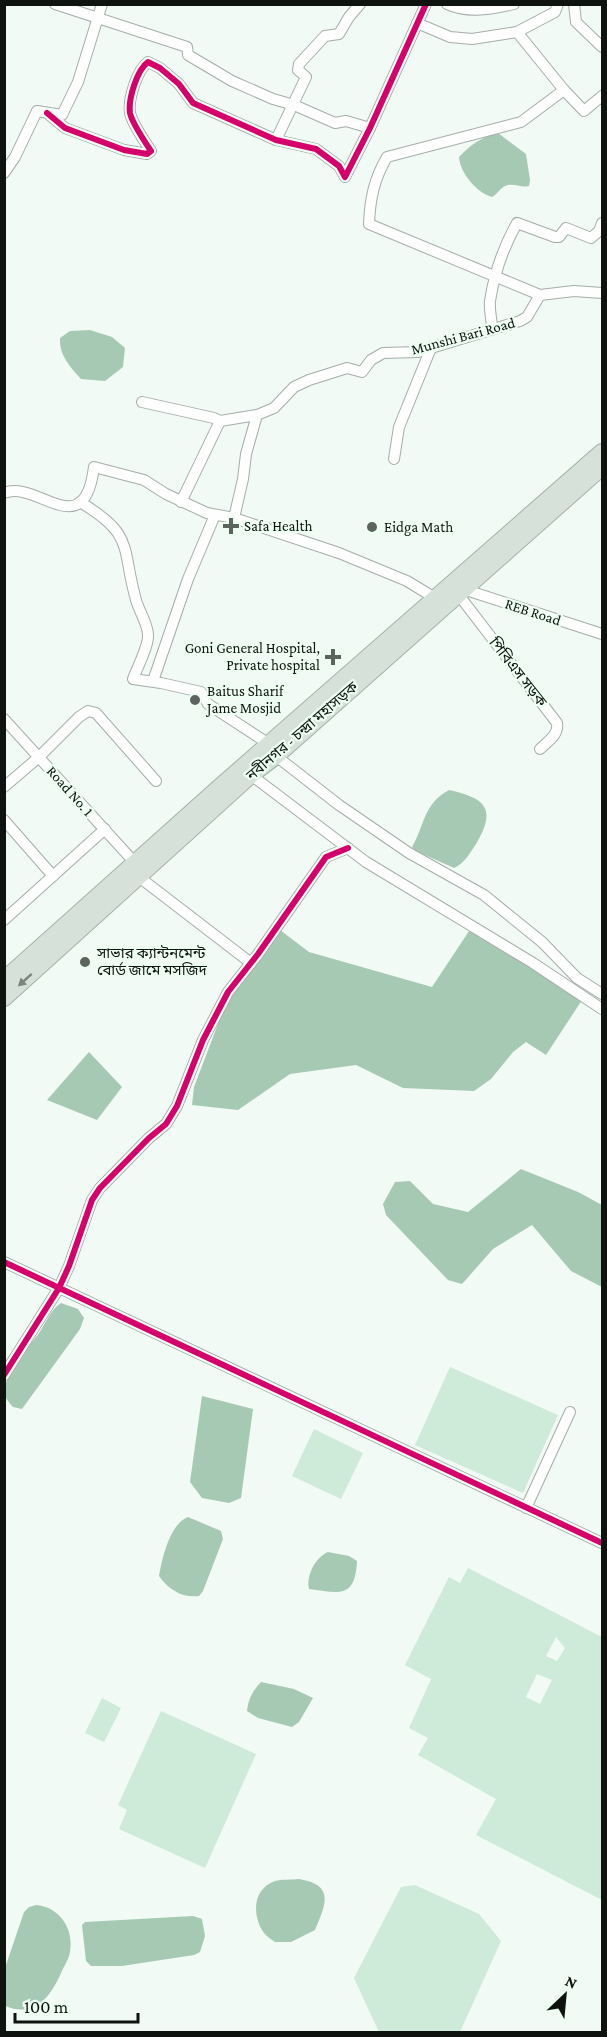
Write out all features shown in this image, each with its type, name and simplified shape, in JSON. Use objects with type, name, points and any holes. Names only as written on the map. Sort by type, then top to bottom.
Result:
[{"type":"highway","name":"নবীনগর - চন্দ্রা মহাসড়ক","points":[[4,980],[251,775],[273,750],[435,598],[603,452]]},
{"type":"highway","name":"নবীনগর - চন্দ্রা মহাসড়ক","points":[[4,998],[137,870],[273,750],[601,474]]},
{"type":"street","points":[[55,4],[187,47],[188,56],[232,81],[273,99],[294,105],[335,123],[346,121],[370,128]]},
{"type":"street","points":[[4,173],[15,157],[37,111],[62,115],[78,82],[102,4]]},
{"type":"street","points":[[276,140],[306,77],[298,70],[299,64],[326,36],[339,34],[360,4]]},
{"type":"street","points":[[47,113],[64,128],[124,150],[147,154],[151,150],[130,114],[132,92],[142,67],[148,62],[160,68],[179,84],[193,103],[276,140],[316,150],[339,166],[345,177],[370,128],[426,4]]},
{"type":"street","points":[[447,4],[458,10],[485,10],[514,4]]},
{"type":"street","points":[[417,23],[450,37],[472,39],[517,32],[555,12],[558,4]]},
{"type":"street","points":[[574,4],[576,22],[603,47]]},
{"type":"street","points":[[517,32],[584,111],[603,96]]},
{"type":"street","points":[[564,90],[521,122],[387,157],[377,174],[370,200],[369,224],[540,295],[574,291],[603,293]]},
{"type":"street","points":[[492,329],[493,318],[489,303],[501,259],[517,223],[555,237],[558,237],[566,228],[591,238],[599,231],[603,223]]},
{"type":"street","name":"Munshi Bari Road","points":[[257,415],[274,408],[294,387],[347,368],[362,372],[371,360],[383,353],[418,352],[527,317],[540,295]]},
{"type":"street","points":[[394,459],[399,427],[431,348]]},
{"type":"street","points":[[142,402],[220,421],[257,415],[246,454],[234,518]]},
{"type":"street","points":[[181,502],[220,421]]},
{"type":"street","points":[[4,493],[14,489],[62,506],[78,504],[89,487],[94,467],[144,480],[181,502],[215,515],[234,518],[339,553],[407,581],[435,598]]},
{"type":"street","points":[[80,502],[107,520],[123,538],[136,600],[148,636],[133,679],[201,692],[208,704],[273,750],[339,805],[409,853],[484,895],[542,942],[577,978],[603,994]]},
{"type":"street","points":[[153,681],[188,579],[215,515]]},
{"type":"street","name":"REB Road","points":[[460,592],[603,634]]},
{"type":"street","name":"পিবিএস সড়ক","points":[[460,592],[557,723],[558,729],[555,735],[540,749]]},
{"type":"street","points":[[4,787],[88,711],[96,713],[156,781]]},
{"type":"street","name":"Road No. 1","points":[[4,719],[105,829],[137,870],[251,963]]},
{"type":"street","points":[[251,775],[366,862],[533,963],[603,1009]]},
{"type":"street","points":[[4,820],[53,876]]},
{"type":"street","points":[[4,920],[105,829]]},
{"type":"street","points":[[4,1375],[58,1288],[69,1266],[92,1200],[100,1188],[166,1124],[177,1106],[203,1040],[228,992],[326,857],[348,848]]},
{"type":"street","points":[[4,1262],[603,1543]]},
{"type":"street","points":[[526,1508],[570,1412]]},
{"type":"shaded area","points":[[498,133],[526,154],[530,180],[529,186],[506,186],[492,197],[470,182],[462,169],[459,157],[477,142]]},
{"type":"shaded area","points":[[90,330],[112,337],[125,348],[123,367],[105,381],[81,379],[69,365],[61,350],[60,338],[70,331]]},
{"type":"shaded area","points":[[449,790],[479,801],[486,814],[486,822],[476,844],[464,861],[454,868],[412,847],[429,808]]},
{"type":"shaded area","points":[[475,922],[586,994],[546,1055],[526,1042],[513,1052],[491,1079],[474,1091],[403,1088],[356,1065],[290,1074],[238,1110],[192,1105],[194,1087],[226,1003],[280,930],[309,952],[432,987]]},
{"type":"shaded area","points":[[89,1052],[122,1087],[97,1120],[47,1100]]},
{"type":"shaded area","points":[[521,1169],[578,1192],[602,1205],[602,1287],[571,1271],[532,1225],[493,1249],[462,1284],[448,1280],[386,1215],[383,1204],[395,1182],[410,1181],[433,1204],[468,1212]]},
{"type":"shaded area","points":[[61,1303],[78,1309],[84,1318],[80,1329],[22,1409],[13,1407],[5,1393],[9,1376],[51,1313]]},
{"type":"shaded area","points":[[450,1367],[558,1415],[523,1493],[415,1445]]},
{"type":"shaded area","points":[[202,1396],[253,1409],[241,1498],[229,1503],[202,1498],[190,1482]]},
{"type":"shaded area","points":[[314,1429],[363,1453],[341,1499],[292,1476]]},
{"type":"shaded area","points":[[188,1517],[221,1531],[223,1539],[199,1596],[187,1596],[176,1592],[159,1576],[172,1534],[176,1527]]},
{"type":"shaded area","points":[[328,1552],[349,1556],[357,1561],[353,1582],[344,1591],[329,1592],[309,1589],[309,1578],[313,1567]]},
{"type":"shaded area","points":[[468,1568],[602,1637],[602,1900],[476,1835],[496,1799],[418,1755],[428,1738],[409,1728],[431,1679],[405,1665],[449,1577],[460,1583]],"holes":[[[556,1637],[565,1648],[557,1661],[546,1656]],[[537,1674],[552,1680],[540,1704],[526,1697]]]},
{"type":"shaded area","points":[[261,1682],[294,1689],[313,1698],[299,1722],[292,1727],[258,1718],[247,1711],[251,1695]]},
{"type":"shaded area","points":[[102,1698],[121,1708],[104,1742],[85,1733]]},
{"type":"shaded area","points":[[161,1711],[256,1754],[205,1868],[119,1829],[127,1810],[118,1805]]},
{"type":"shaded area","points":[[299,1879],[318,1886],[323,1891],[325,1897],[319,1921],[315,1930],[291,1942],[275,1942],[265,1934],[257,1919],[258,1896],[267,1885],[275,1881]]},
{"type":"shaded area","points":[[415,1885],[479,1914],[501,1941],[460,2032],[379,2032],[354,1978],[401,1887]]},
{"type":"shaded area","points":[[36,1905],[52,1910],[64,1921],[70,1935],[70,1952],[57,1982],[46,1998],[33,2007],[15,2009],[5,2006],[5,1968],[24,1912]]},
{"type":"shaded area","points":[[193,1916],[202,1919],[205,1936],[200,1952],[194,1955],[122,1966],[91,1966],[86,1961],[82,1925],[85,1922]]},
{"type":"cycle path","points":[[47,113],[65,128],[124,150],[147,154],[151,151],[133,122],[130,107],[137,78],[148,62],[160,68],[179,84],[193,103],[276,140],[316,149],[339,166],[345,177],[370,128],[426,4]]},
{"type":"cycle path","points":[[4,1375],[59,1288],[92,1200],[100,1188],[166,1124],[177,1106],[203,1040],[228,992],[258,954],[326,857],[348,848]]},
{"type":"cycle path","points":[[4,1262],[602,1543]]},
{"type":"place","name":"Safa Health","points":[[231,526]]},
{"type":"place","name":"Eidga Math","points":[[372,527]]},
{"type":"place","name":"Goni General Hospital, Private hospital","points":[[333,657]]},
{"type":"place","name":"Baitus Sharif Jame Mosjid","points":[[195,700]]},
{"type":"place","name":"সাভার ক্যান্টনমেন্ট বোর্ড জামে মসজিদ","points":[[85,962]]}]
